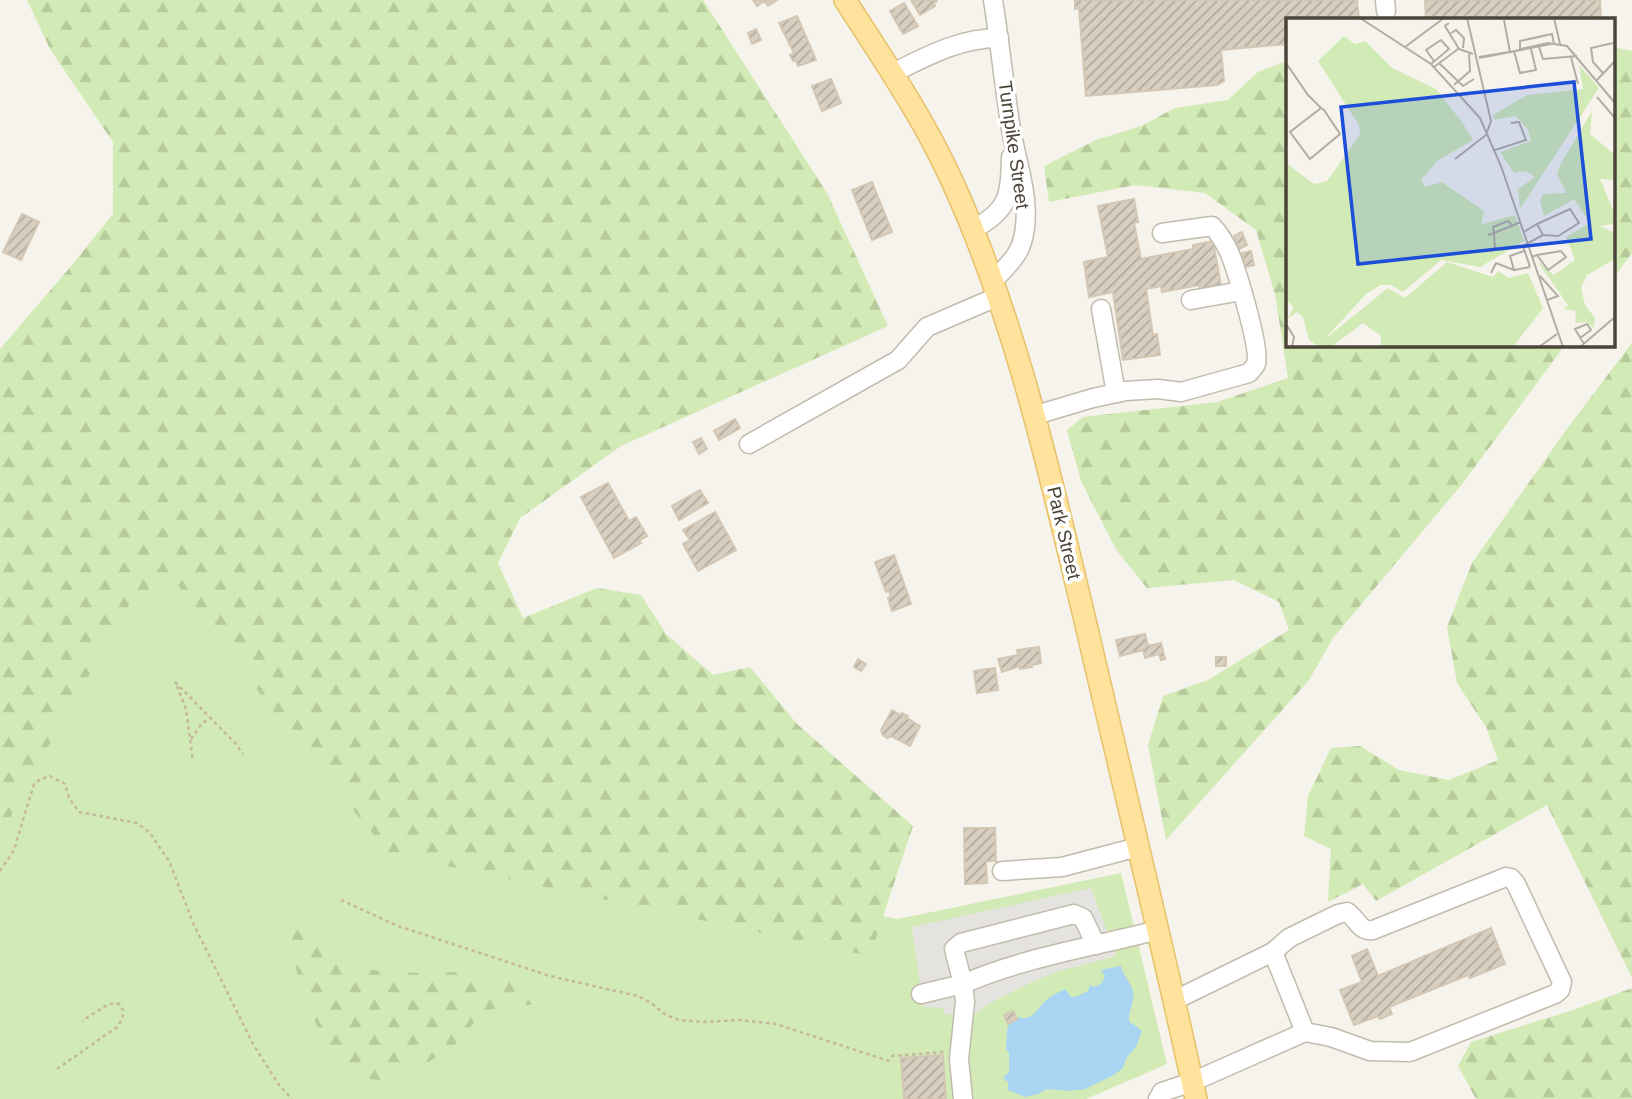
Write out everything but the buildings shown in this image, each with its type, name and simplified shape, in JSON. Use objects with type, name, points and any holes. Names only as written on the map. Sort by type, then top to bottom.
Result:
[{"type":"main road","name":"Park Street","points":[[845,0],[931,139],[973,229],[996,288],[1036,415],[1194,1091]]},
{"type":"street","name":"Turnpike Street","points":[[993,0],[1012,133],[1023,187],[1025,230],[1021,245],[996,288]]},
{"type":"street","points":[[892,74],[946,47],[986,38],[999,38]]},
{"type":"street","points":[[973,229],[990,220],[1000,211],[1006,200],[1010,186],[1012,133]]},
{"type":"street","points":[[1036,415],[1116,393],[1158,389],[1181,392],[1249,373],[1256,364],[1256,348],[1241,291],[1221,235],[1212,226],[1162,233]]},
{"type":"street","points":[[749,444],[898,360],[927,327],[996,288]]},
{"type":"street","points":[[1191,300],[1241,291]]},
{"type":"street","points":[[1101,309],[1116,393]]},
{"type":"street","points":[[1002,871],[1062,867],[1138,847]]},
{"type":"street","points":[[1158,1099],[1162,1092],[1194,1091],[1305,1032],[1331,1037],[1370,1051],[1410,1052],[1555,994],[1560,990],[1562,982],[1516,884],[1506,877],[1373,930],[1362,928],[1346,912],[1338,914],[1295,934],[1273,953],[1173,1001]]},
{"type":"street","points":[[963,1099],[959,1059],[965,1002],[954,949],[961,943],[1074,914],[1083,918],[1096,945]]},
{"type":"street","points":[[921,994],[963,984],[994,970],[1158,930]]},
{"type":"street","points":[[1273,953],[1305,1032]]},
{"type":"path","points":[[193,761],[186,709],[175,682],[243,754]]},
{"type":"path","points":[[190,741],[198,727],[210,719]]},
{"type":"path","points":[[0,871],[14,850],[34,784],[50,776],[65,784],[69,798],[79,812],[126,820],[136,823],[150,833],[169,861],[194,925],[253,1044],[279,1085],[292,1099]]},
{"type":"path","points":[[341,901],[398,926],[525,968],[638,996],[666,1015],[679,1020],[740,1020],[776,1024],[892,1062]]},
{"type":"path","points":[[57,1069],[117,1027],[123,1010],[119,1004],[110,1003],[82,1021]]},
{"type":"path","points":[[891,1056],[951,1052]]},
{"type":"green space","points":[[27,0],[703,0],[827,193],[888,326],[621,446],[520,518],[498,563],[523,618],[597,588],[641,595],[666,634],[713,675],[750,667],[797,724],[913,826],[870,956],[390,854],[308,757],[178,585],[135,595],[21,794],[0,842],[0,349],[113,214],[113,142],[50,49]]},
{"type":"green space","points":[[1614,47],[1632,51],[1632,253],[1614,278]]},
{"type":"green space","points":[[1286,61],[1286,346],[1564,346],[1463,483],[1333,638],[1309,680],[1166,840],[1148,745],[1163,696],[1208,680],[1289,630],[1279,602],[1234,580],[1147,588],[1117,551],[1081,481],[1067,430],[1083,417],[1217,402],[1288,378],[1275,294],[1256,230],[1205,193],[1135,185],[1049,202],[1044,166],[1096,140],[1141,126],[1175,108],[1228,100],[1258,72]]},
{"type":"green space","points":[[1632,343],[1632,978],[1547,805],[1376,901],[1363,884],[1328,902],[1331,849],[1304,836],[1308,796],[1331,748],[1360,746],[1399,770],[1449,780],[1498,760],[1486,727],[1457,683],[1447,627],[1472,563],[1569,426]]},
{"type":"green space","points":[[186,548],[578,854],[898,919],[1121,873],[1167,1064],[1086,1099],[0,1099],[0,774],[134,575]]},
{"type":"green space","points":[[290,915],[298,917],[327,951],[356,966],[389,973],[462,972],[519,983],[543,996],[541,1003],[499,1007],[486,1012],[452,1047],[404,1074],[378,1080],[357,1075],[340,1061],[314,1019],[283,925],[284,919]]},
{"type":"green space","points":[[1632,988],[1632,1099],[1476,1099],[1458,1066],[1471,1042]]},
{"type":"shaded area","points":[[1091,888],[1116,956],[1056,972],[1034,981],[990,1003],[971,1017],[944,1014],[943,1008],[923,1007],[912,927]]},
{"type":"water","points":[[1121,966],[1133,992],[1129,1021],[1142,1031],[1136,1047],[1127,1057],[1122,1069],[1085,1089],[1047,1089],[1025,1097],[1008,1090],[1008,1082],[1003,1078],[1009,1072],[1009,1053],[1006,1049],[1009,1024],[1019,1017],[1032,1015],[1046,1000],[1065,989],[1071,997],[1088,991],[1090,985],[1095,987],[1102,983],[1105,976],[1101,970]]}]
